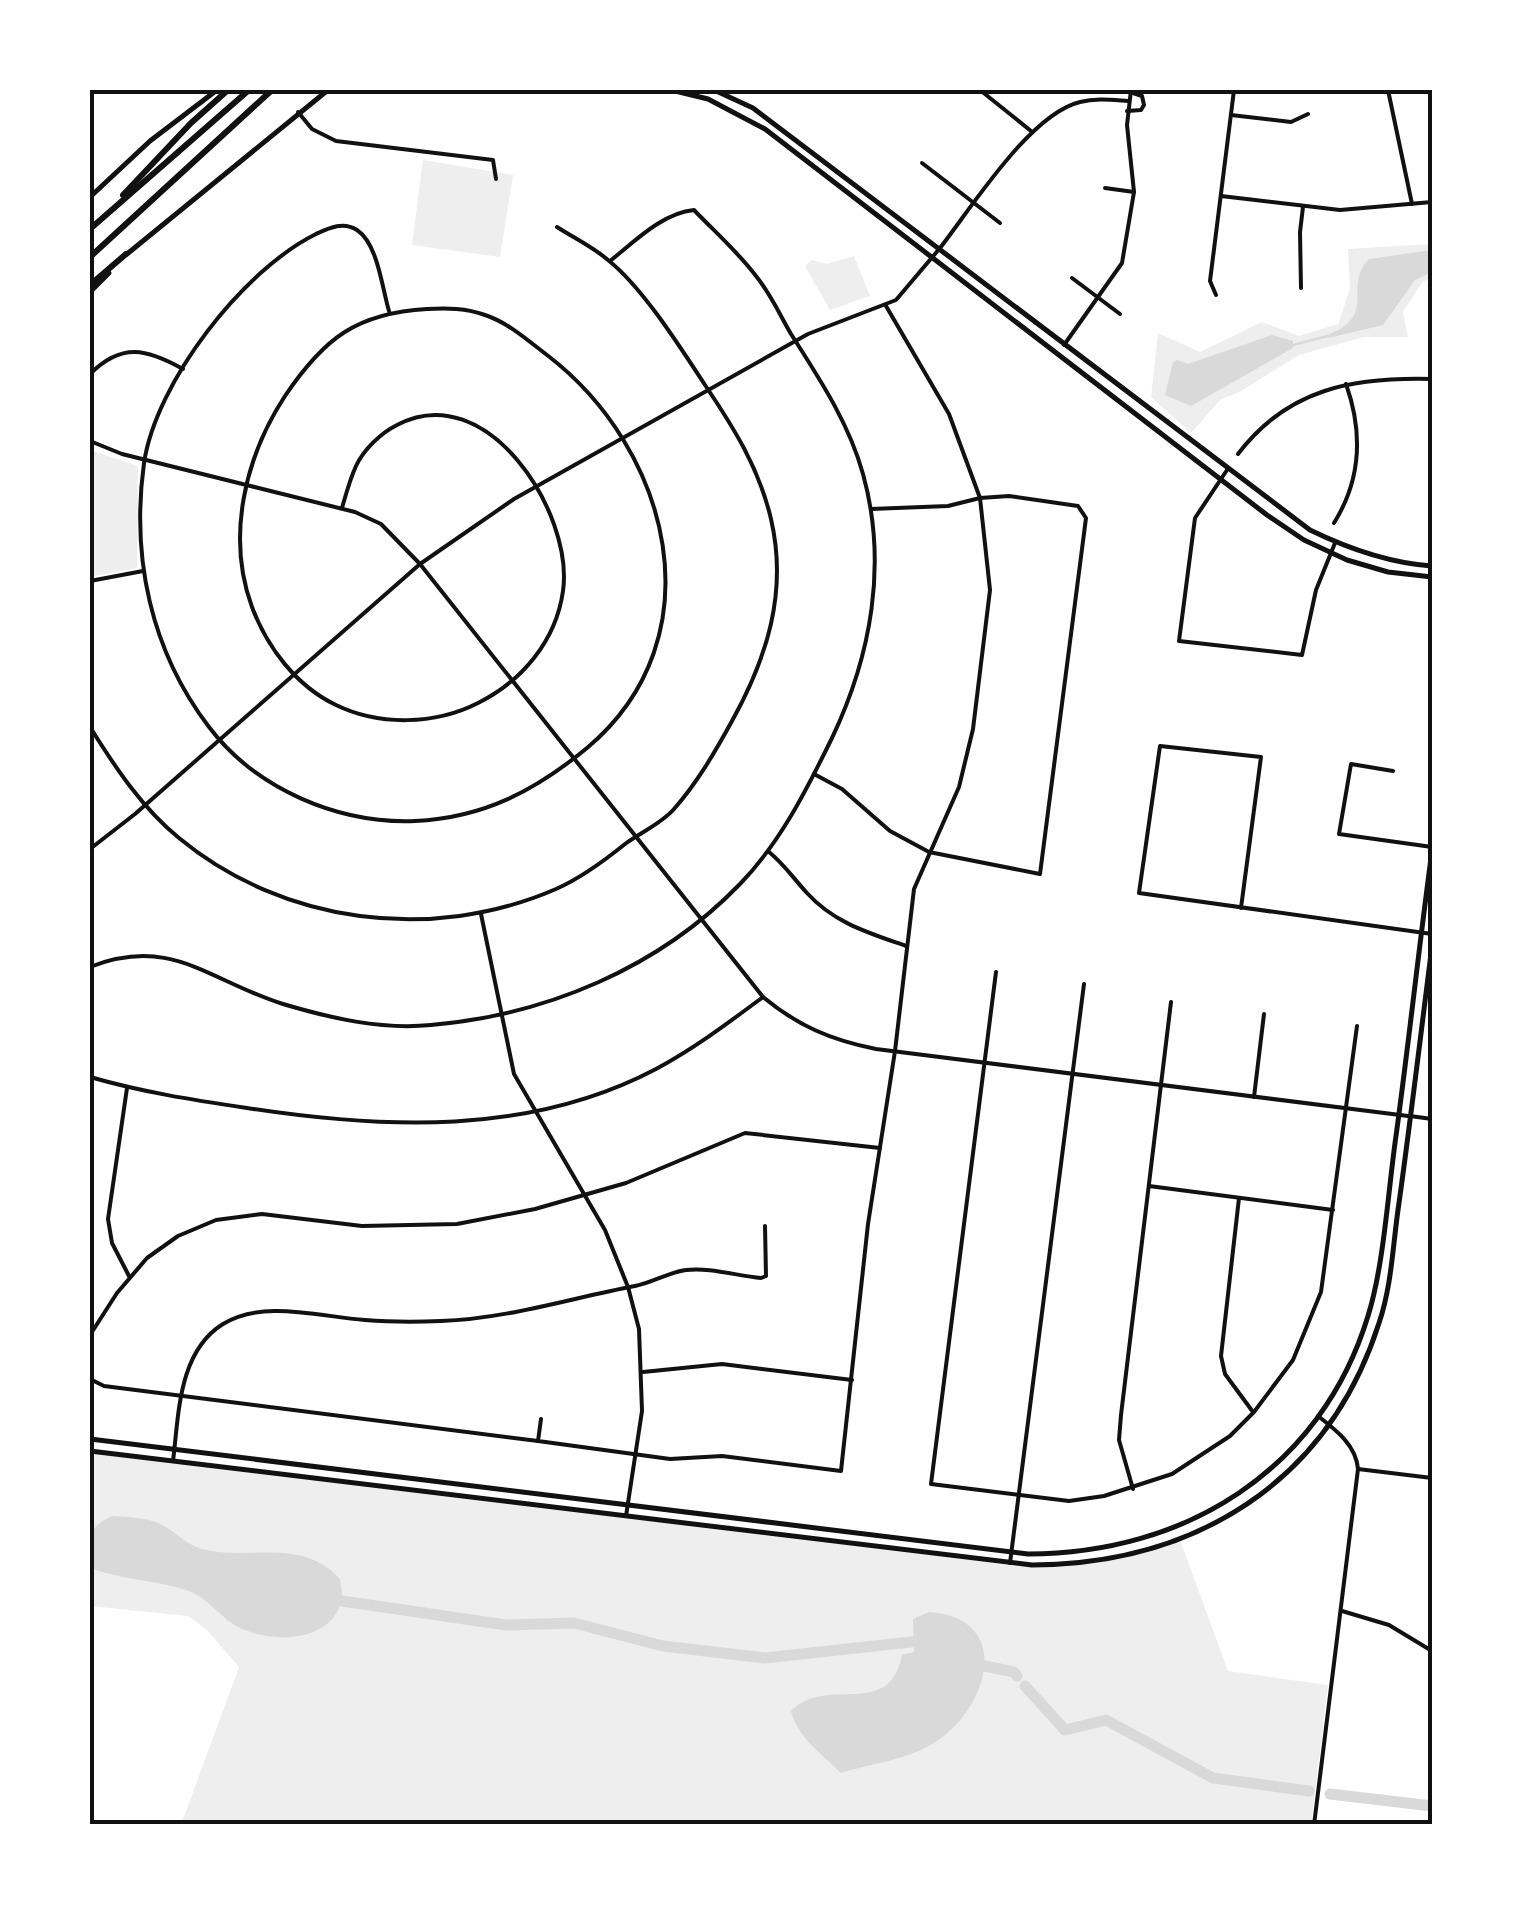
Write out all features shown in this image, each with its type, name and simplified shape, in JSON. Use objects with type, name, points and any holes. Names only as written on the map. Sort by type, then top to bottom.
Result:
[{"type":"highway","points":[[93,226],[191,122],[228,90]]},
{"type":"highway","points":[[93,226],[249,90]]},
{"type":"highway","points":[[90,257],[272,90]]},
{"type":"highway","points":[[90,288],[126,254]]},
{"type":"main road","points":[[90,197],[128,160],[217,90]]},
{"type":"main road","points":[[126,254],[328,90]]},
{"type":"main road","points":[[670,90],[689,92],[727,107],[764,129],[1280,523],[1331,552],[1388,572],[1432,578]]},
{"type":"main road","points":[[714,90],[753,108],[1297,522],[1335,543],[1390,561],[1432,566]]},
{"type":"main road","points":[[816,168],[823,160]]},
{"type":"main road","points":[[90,1439],[1013,1553],[1101,1549],[1192,1521],[1262,1478],[1295,1445],[1348,1367],[1368,1316],[1399,1115],[1432,849]]},
{"type":"main road","points":[[90,1451],[1010,1563],[1095,1562],[1130,1557],[1173,1543],[1228,1516],[1295,1464],[1328,1424],[1356,1379],[1380,1320],[1432,946]]},
{"type":"street","points":[[980,90],[1031,131]]},
{"type":"street","points":[[1216,295],[1210,280],[1234,90]]},
{"type":"street","points":[[1388,90],[1412,204]]},
{"type":"street","points":[[1064,345],[1122,263],[1134,192],[1127,111],[1128,101],[1130,91],[1142,96],[1141,110],[1127,111]]},
{"type":"street","points":[[90,849],[454,538],[796,341],[834,323],[886,306],[906,292],[1031,131],[1052,114],[1078,102],[1128,101]]},
{"type":"street","points":[[298,112],[320,135],[336,142],[493,160],[496,180]]},
{"type":"street","points":[[1231,115],[1291,122],[1308,114]]},
{"type":"street","points":[[922,163],[1000,223]]},
{"type":"street","points":[[1105,188],[1134,192]]},
{"type":"street","points":[[1220,196],[1340,210],[1432,202]]},
{"type":"street","points":[[1301,288],[1303,207]]},
{"type":"street","points":[[90,967],[112,958],[145,954],[178,960],[280,1003],[356,1022],[429,1026],[500,1016],[550,1003],[604,980],[660,948],[740,884],[768,850],[814,774],[849,701],[869,636],[876,564],[871,508],[854,444],[756,276],[694,210],[681,211],[665,220],[610,260]]},
{"type":"street","points":[[342,508],[354,469],[365,452],[387,430],[406,420],[456,417],[488,432],[537,487],[559,537],[564,590],[556,618],[529,666],[511,683],[464,709],[430,719],[395,720],[336,706],[312,692],[293,674],[264,632],[244,580],[240,535],[246,485],[262,436],[302,372],[339,335],[389,311],[450,308],[482,313],[506,324],[574,376],[624,437],[660,522],[667,563],[665,611],[656,647],[637,690],[605,733],[546,780],[498,806],[403,821],[350,814],[301,798],[250,769],[218,739],[188,699],[150,611],[143,572],[144,460],[164,406],[222,312],[252,280],[292,247],[338,226],[354,228],[370,246],[389,311]]},
{"type":"street","points":[[90,727],[145,804],[180,839],[214,864],[249,884],[298,903],[388,919],[480,914],[522,902],[572,881],[670,814],[703,770],[759,671],[775,610],[776,562],[766,498],[747,450],[664,325],[610,260],[557,227]]},
{"type":"street","points":[[1072,278],[1120,314]]},
{"type":"street","points":[[90,1379],[104,1386],[670,1459],[722,1456],[841,1471],[914,889],[959,787],[972,729],[990,590],[980,498],[950,414],[886,306]]},
{"type":"street","points":[[90,374],[102,362],[128,351],[155,353],[184,369]]},
{"type":"street","points":[[1238,454],[1254,433],[1310,395],[1382,379],[1432,380]]},
{"type":"street","points":[[1334,522],[1343,508],[1360,436],[1346,384]]},
{"type":"street","points":[[90,441],[144,460],[342,508],[381,524],[420,564],[763,996],[789,1018],[823,1036],[895,1051],[1432,1119]]},
{"type":"street","points":[[1226,470],[1195,518],[1179,641],[1302,655],[1316,590],[1335,543]]},
{"type":"street","points":[[814,774],[842,789],[890,831],[929,852],[1040,874],[1086,518],[1078,506],[1009,496],[948,506],[871,508]]},
{"type":"street","points":[[90,581],[143,572]]},
{"type":"street","points":[[1241,908],[1261,757],[1160,746],[1139,893],[1241,908],[1432,934]]},
{"type":"street","points":[[1393,771],[1351,764],[1339,834],[1432,849]]},
{"type":"street","points":[[768,850],[832,915],[848,925],[906,946]]},
{"type":"street","points":[[480,914],[514,1074],[611,1243],[639,1329],[643,1372],[626,1516]]},
{"type":"street","points":[[996,972],[931,1484],[1068,1501],[1133,1488],[1172,1474],[1200,1458],[1254,1412],[1293,1360],[1312,1318],[1326,1264],[1356,1026]]},
{"type":"street","points":[[1010,1563],[1084,984]]},
{"type":"street","points":[[90,1077],[127,1088],[287,1114],[361,1122],[443,1123],[533,1110],[592,1095],[656,1069],[721,1030],[763,996]]},
{"type":"street","points":[[1133,1488],[1119,1440],[1171,1002]]},
{"type":"street","points":[[1254,1097],[1264,1014]]},
{"type":"street","points":[[127,1088],[108,1219],[112,1243],[130,1276]]},
{"type":"street","points":[[90,1334],[147,1258],[178,1236],[216,1220],[281,1214],[362,1226],[428,1227],[498,1218],[585,1195],[642,1177],[745,1133],[880,1148]]},
{"type":"street","points":[[1148,1186],[1333,1210]]},
{"type":"street","points":[[1239,1198],[1220,1356],[1225,1374],[1254,1412]]},
{"type":"street","points":[[173,1461],[189,1365],[202,1342],[223,1324],[247,1313],[270,1311],[368,1321],[445,1321],[511,1312],[687,1270],[761,1278],[766,1276],[765,1226]]},
{"type":"street","points":[[643,1372],[722,1364],[852,1380]]},
{"type":"street","points":[[1314,1825],[1358,1469],[1354,1453],[1318,1416]]},
{"type":"street","points":[[538,1441],[541,1419]]},
{"type":"street","points":[[1358,1469],[1432,1478]]},
{"type":"street","points":[[1340,1610],[1389,1625],[1432,1651]]},
{"type":"shaded area","points":[[423,160],[513,175],[500,257],[412,245]]},
{"type":"shaded area","points":[[1432,244],[1432,279],[1423,281],[1403,312],[1408,337],[1364,337],[1299,355],[1220,400],[1191,433],[1151,397],[1158,333],[1200,352],[1262,322],[1299,336],[1338,324],[1350,289],[1348,249]]},
{"type":"shaded area","points":[[1432,250],[1432,272],[1415,280],[1383,325],[1328,338],[1352,319],[1358,280],[1369,259]]},
{"type":"shaded area","points":[[854,256],[870,296],[830,310],[805,266],[812,260],[827,264]]},
{"type":"shaded area","points":[[1272,335],[1293,341],[1293,348],[1191,406],[1165,395],[1173,362],[1188,364]]},
{"type":"shaded area","points":[[90,450],[138,466],[137,568],[90,577]]},
{"type":"shaded area","points":[[90,1451],[1010,1563],[1096,1560],[1180,1540],[1228,1671],[1328,1685],[1311,1825],[181,1825],[239,1667],[207,1630],[188,1616],[90,1606]]},
{"type":"shaded area","points":[[112,1516],[153,1521],[188,1543],[217,1552],[308,1558],[340,1579],[341,1602],[324,1626],[310,1633],[278,1637],[246,1631],[189,1591],[90,1568],[93,1531]]},
{"type":"shaded area","points":[[929,1612],[956,1618],[973,1630],[983,1646],[980,1687],[970,1707],[955,1726],[925,1748],[841,1773],[805,1737],[791,1711],[822,1696],[871,1692],[884,1686],[895,1675],[902,1655],[914,1652],[913,1619]]},
{"type":"waterway","points":[[1293,345],[1328,336]]},
{"type":"waterway","points":[[342,1601],[506,1625],[574,1623],[663,1646],[765,1658],[920,1641],[926,1644]]},
{"type":"waterway","points":[[970,1663],[1014,1672],[1017,1676]]},
{"type":"waterway","points":[[1025,1686],[1065,1730],[1106,1720],[1213,1778],[1309,1791]]},
{"type":"waterway","points":[[1330,1794],[1432,1806]]}]
